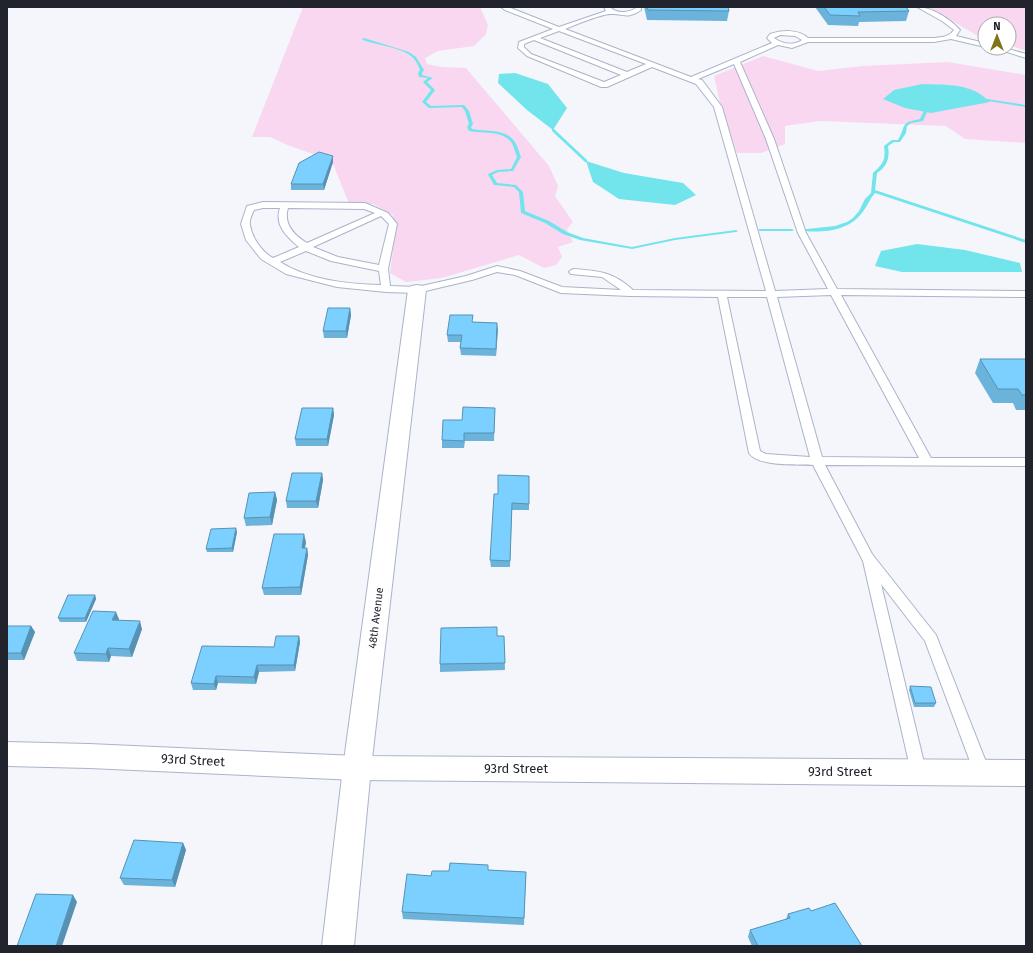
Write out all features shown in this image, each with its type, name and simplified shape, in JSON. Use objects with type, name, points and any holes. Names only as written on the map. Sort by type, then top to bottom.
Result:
[{"type":"street","name":"48th Avenue","points":[[338,946],[357,768],[417,290]]},
{"type":"street","name":"93rd Street","points":[[7,754],[89,756],[357,768],[1026,773]]},
{"type":"lane","points":[[504,7],[699,82],[718,107],[817,461],[867,557],[931,638],[982,772]]},
{"type":"lane","points":[[638,7],[639,9],[637,11],[630,14],[609,9],[521,43],[521,48],[529,55],[604,85],[652,64]]},
{"type":"lane","points":[[920,7],[933,12],[957,30],[955,35],[951,37]]},
{"type":"lane","points":[[785,24],[788,33]]},
{"type":"lane","points":[[806,40],[804,43],[798,45],[778,43],[771,40],[771,36],[777,33],[788,33],[800,35],[806,40],[934,40],[951,37],[977,43]]},
{"type":"lane","points":[[534,38],[627,75]]},
{"type":"lane","points":[[692,79],[778,43]]},
{"type":"lane","points":[[736,61],[770,139],[802,233],[836,292],[927,462]]},
{"type":"lane","points":[[386,289],[383,269],[393,224],[391,219],[374,208],[365,206],[263,205],[250,208],[245,224],[251,240],[264,257],[289,272],[337,284],[386,289],[417,290],[469,278],[497,269],[517,273],[561,290],[630,293],[722,294],[836,292],[1026,294]]},
{"type":"lane","points":[[285,205],[282,218],[288,232],[306,247],[319,255],[383,269]]},
{"type":"lane","points":[[273,262],[381,213]]},
{"type":"lane","points":[[574,272],[604,274],[617,280],[630,293]]},
{"type":"lane","points":[[722,294],[755,453],[763,458],[817,461],[1026,462]]},
{"type":"lane","points":[[867,557],[918,771]]},
{"type":"shaded area","points":[[303,7],[480,7],[488,25],[486,34],[474,46],[438,51],[425,58],[427,64],[442,67],[466,68],[549,166],[558,186],[555,196],[573,222],[567,229],[573,242],[558,247],[562,257],[556,265],[544,268],[519,255],[442,278],[406,282],[390,273],[394,241],[393,215],[373,204],[349,204],[334,166],[327,159],[270,137],[252,137]]},
{"type":"shaded area","points":[[928,7],[1026,7],[1026,51],[1017,48],[1017,16],[977,16],[977,35]]},
{"type":"shaded area","points":[[763,56],[818,71],[863,66],[948,62],[1026,75],[1026,143],[965,139],[946,126],[820,121],[785,126],[785,144],[761,153],[737,153],[720,103],[714,76]]},
{"type":"water","points":[[515,73],[548,84],[567,108],[553,130],[527,110],[498,83],[499,74]]},
{"type":"water","points":[[922,84],[950,85],[967,88],[975,91],[990,102],[931,113],[905,108],[883,99],[894,90]]},
{"type":"water","points":[[586,161],[624,173],[683,183],[696,195],[675,205],[619,199],[593,182]]},
{"type":"water","points":[[917,244],[965,250],[1020,263],[1022,272],[902,272],[875,266],[881,251]]},
{"type":"building","points":[[647,7],[728,7],[729,11],[648,10]]},
{"type":"building","points":[[824,7],[906,7],[909,11],[858,12],[860,16],[830,15]]},
{"type":"building","points":[[319,152],[333,156],[323,184],[291,184],[299,163]]},
{"type":"building","points":[[328,308],[350,308],[346,331],[323,331]]},
{"type":"building","points":[[450,315],[473,315],[472,322],[497,323],[496,349],[460,348],[462,335],[447,335]]},
{"type":"building","points":[[980,359],[1026,359],[1026,395],[1022,395],[1018,389],[998,389]]},
{"type":"building","points":[[463,407],[495,408],[494,433],[464,433],[464,441],[442,440],[443,420],[462,420]]},
{"type":"building","points":[[302,408],[333,408],[327,439],[295,439]]},
{"type":"building","points":[[292,473],[322,473],[316,501],[286,501]]},
{"type":"building","points":[[498,475],[529,476],[529,504],[512,503],[510,561],[490,560],[494,494],[498,494]]},
{"type":"building","points":[[275,492],[270,517],[244,518],[249,493]]},
{"type":"building","points":[[236,528],[232,548],[206,549],[211,529]]},
{"type":"building","points":[[274,534],[304,534],[302,548],[307,548],[300,587],[262,588]]},
{"type":"building","points":[[68,595],[95,595],[85,618],[58,618]]},
{"type":"building","points":[[93,611],[116,612],[112,620],[140,621],[129,649],[108,648],[106,654],[74,653]]},
{"type":"building","points":[[7,626],[31,626],[21,653],[7,653]]},
{"type":"building","points":[[497,627],[497,636],[504,636],[505,663],[440,664],[441,628]]},
{"type":"building","points":[[276,636],[299,636],[294,665],[257,665],[254,677],[216,676],[214,684],[191,683],[202,646],[274,647]]},
{"type":"building","points":[[910,686],[931,687],[936,703],[915,703]]},
{"type":"building","points":[[134,840],[183,843],[172,880],[120,878]]},
{"type":"building","points":[[450,863],[488,865],[488,870],[526,872],[524,918],[402,912],[407,874],[431,876],[432,871],[449,871]]},
{"type":"building","points":[[36,894],[73,895],[56,946],[17,946]]},
{"type":"building","points":[[835,903],[862,946],[758,946],[750,930],[790,918],[788,914],[809,908],[811,911]]},
{"type":"waterway","points":[[364,39],[408,52],[414,56],[422,70],[420,76],[431,78],[425,82],[433,90],[424,102],[430,107],[463,106],[467,111],[471,124],[469,127],[470,130],[499,133],[509,138],[514,144],[519,157],[512,170],[497,171],[490,174],[495,184],[515,186],[521,192],[523,212],[547,222],[565,233],[582,239],[632,248],[675,239],[736,231]]},
{"type":"waterway","points":[[988,100],[1026,106]]},
{"type":"waterway","points":[[873,191],[875,173],[884,165],[885,162],[887,154],[886,146],[893,141],[899,141],[904,133],[905,126],[910,122],[922,120],[925,112]]},
{"type":"waterway","points":[[553,130],[586,161]]},
{"type":"waterway","points":[[807,230],[835,228],[849,223],[861,211],[873,191]]},
{"type":"waterway","points":[[873,191],[1026,242]]},
{"type":"waterway","points":[[761,230],[792,230]]}]
